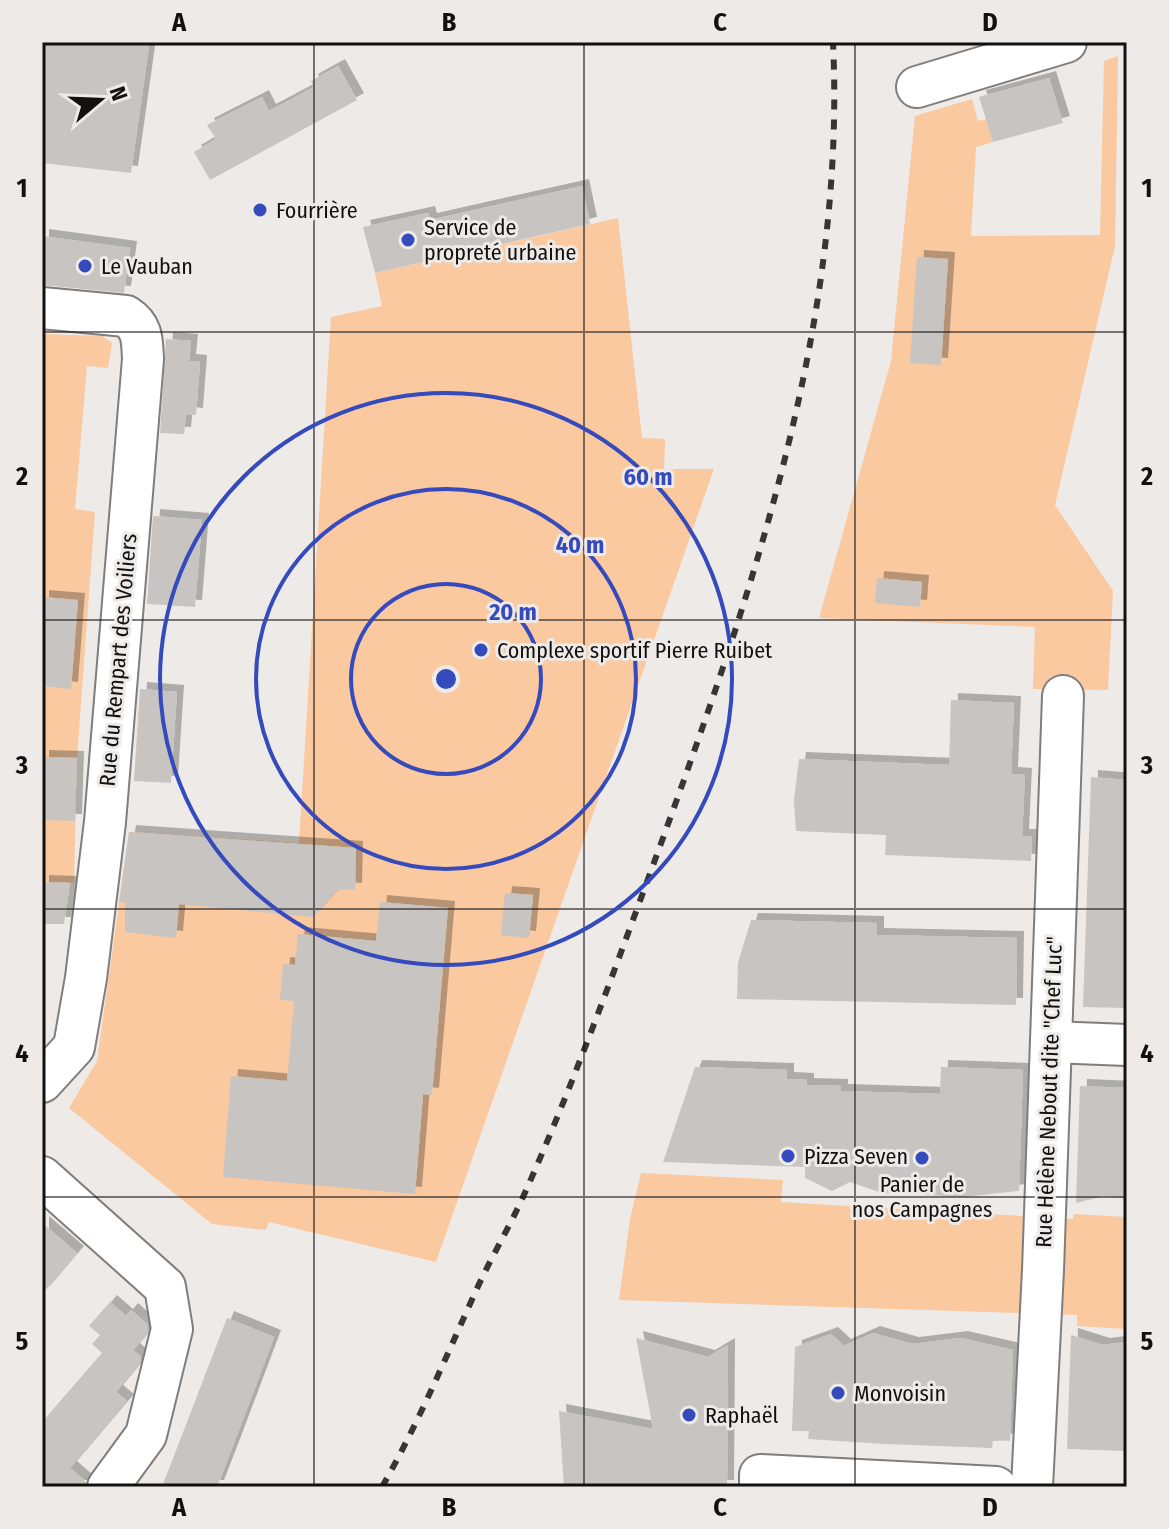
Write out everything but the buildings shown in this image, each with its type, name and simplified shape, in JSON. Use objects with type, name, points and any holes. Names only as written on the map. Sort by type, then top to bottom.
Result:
[{"type":"street","points":[[917,87],[1066,42]]},
{"type":"street","name":"Rue du Rempart des Voiliers","points":[[42,308],[126,316],[135,322],[141,332],[143,359],[105,822],[86,978],[74,1047],[42,1082]]},
{"type":"street","name":"Rue Hélène Nebout dite \"Chef Luc\"","points":[[1032,1487],[1063,696]]},
{"type":"street","points":[[1051,1042],[1127,1045]]},
{"type":"street","points":[[42,1177],[165,1287],[172,1329],[146,1435],[108,1487]]},
{"type":"street","points":[[760,1481],[996,1487]]},
{"type":"shaded area","points":[[1118,56],[1115,246],[1055,505],[1113,591],[1108,690],[1033,689],[1035,627],[819,618],[891,361],[915,116],[972,99],[978,121],[986,119],[993,142],[976,147],[971,236],[1100,235],[1104,61]]},
{"type":"shaded area","name":"Complexe sportif Pierre Ruibet","points":[[618,218],[642,438],[665,439],[664,469],[714,469],[436,1262],[269,1222],[266,1230],[212,1224],[69,1108],[97,1061],[129,832],[299,843],[331,317],[382,306],[375,273]]},
{"type":"shaded area","points":[[42,334],[102,336],[112,343],[108,368],[87,366],[75,509],[95,512],[77,758],[74,883],[42,882]]},
{"type":"shaded area","points":[[641,1173],[783,1180],[781,1202],[1073,1219],[1074,1214],[1127,1217],[1127,1329],[1077,1326],[1077,1315],[619,1300],[630,1219]]},
{"type":"railway","points":[[382,1487],[517,1209],[556,1121],[681,788],[751,580],[781,474],[805,368],[823,260],[833,151],[833,42]]},
{"type":"place","name":"Fourrière","points":[[260,210]]},
{"type":"place","name":"Service de propreté urbaine","points":[[408,240]]},
{"type":"place","name":"Le Vauban","points":[[85,266]]},
{"type":"place","name":"Complexe sportif Pierre Ruibet","points":[[481,650]]},
{"type":"place","name":"Pizza Seven","points":[[788,1156]]},
{"type":"place","name":"Panier de nos Campagnes","points":[[922,1158]]},
{"type":"place","name":"Monvoisin","points":[[838,1393]]},
{"type":"place","name":"Raphaël","points":[[689,1415]]}]
